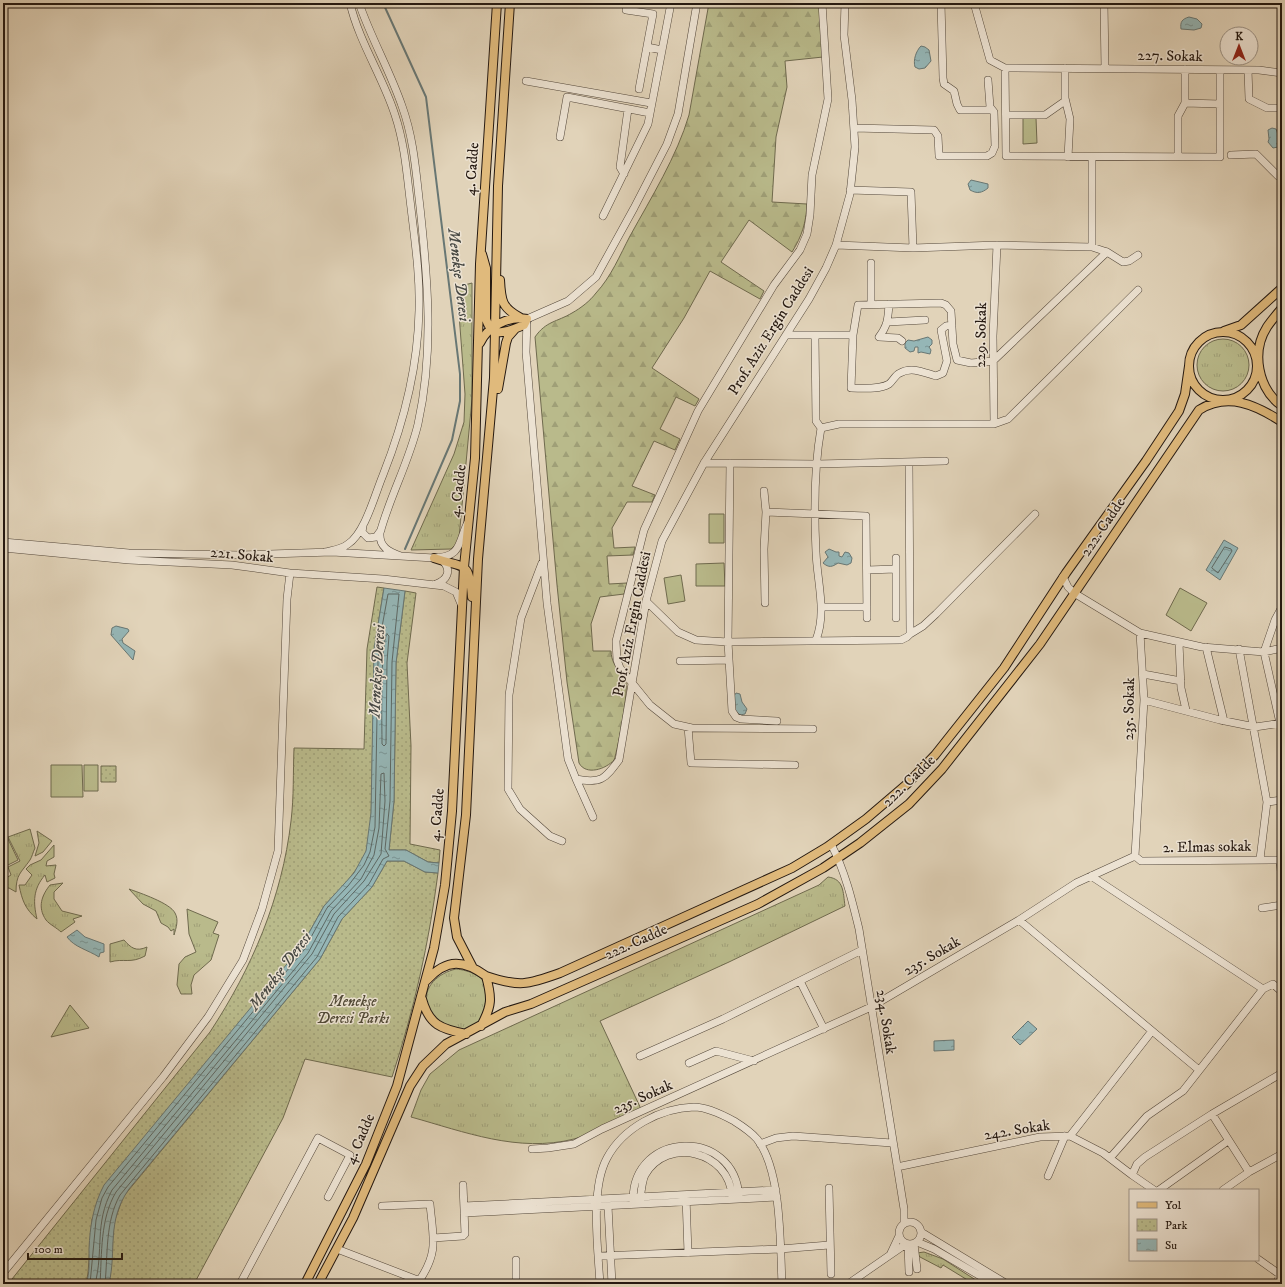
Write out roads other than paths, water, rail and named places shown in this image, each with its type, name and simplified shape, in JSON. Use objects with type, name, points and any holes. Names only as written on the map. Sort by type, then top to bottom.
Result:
[{"type":"main road","name":"4. Cadde","points":[[426,981],[436,938],[444,892],[452,811],[464,567],[475,458],[481,249],[497,3]]},
{"type":"main road","name":"4. Cadde","points":[[472,966],[457,938],[454,918],[466,815],[478,559],[492,421],[493,329],[499,178],[510,3]]},
{"type":"main road","points":[[481,249],[486,268],[486,319],[493,329]]},
{"type":"main road","points":[[496,254],[503,303],[510,312],[524,318]]},
{"type":"main road","points":[[1282,288],[1263,307],[1241,325],[1213,333],[1198,343],[1190,355],[1188,366],[1190,377],[1195,386],[1203,394],[1212,398],[1256,406],[1282,422]]},
{"type":"main road","points":[[1223,400],[1244,394],[1251,386],[1256,376],[1260,345],[1266,328],[1282,308]]},
{"type":"main road","points":[[493,329],[515,328],[524,325],[524,318]]},
{"type":"main road","points":[[479,348],[483,336],[493,329],[524,318]]},
{"type":"main road","points":[[492,421],[506,343],[515,328]]},
{"type":"main road","points":[[1223,331],[1234,333],[1247,341],[1256,355],[1266,387],[1282,406]]},
{"type":"main road","name":"222. Cadde","points":[[486,976],[518,984],[530,984],[560,974],[792,868],[866,820],[907,784],[935,755],[1004,668],[1063,577],[1146,461],[1179,411],[1185,394],[1188,366]]},
{"type":"main road","name":"222. Cadde","points":[[481,1027],[505,1012],[531,1004],[758,904],[838,858],[860,843],[909,804],[942,769],[1040,644],[1191,420],[1199,410],[1208,404],[1223,400]]},
{"type":"main road","points":[[434,558],[464,567],[470,576],[475,619]]},
{"type":"main road","points":[[456,964],[472,966],[486,976],[491,1002],[488,1013],[481,1027],[466,1034],[441,1028],[432,1021],[426,1011],[422,998],[426,981],[434,972],[444,966],[456,964]]},
{"type":"main road","name":"4. Cadde","points":[[305,1284],[341,1215],[377,1138],[398,1086],[422,998]]},
{"type":"main road","name":"4. Cadde","points":[[318,1284],[360,1203],[410,1086],[423,1066],[435,1052],[446,1044],[466,1034]]},
{"type":"street","points":[[326,552],[348,545],[358,535],[392,453],[407,404],[415,359],[419,318],[419,289],[407,170],[400,131],[390,98],[356,22],[350,3]]},
{"type":"street","points":[[359,3],[402,106],[408,126],[416,174],[428,284],[429,344],[422,402],[411,450],[381,530],[380,539],[383,547],[401,556]]},
{"type":"street","points":[[627,3],[626,10],[652,14],[639,89]]},
{"type":"street","points":[[603,216],[648,124],[671,3]]},
{"type":"street","points":[[593,817],[568,759],[543,561],[524,318],[568,301],[596,277],[667,144],[678,114],[697,3]]},
{"type":"street","points":[[813,729],[688,727],[674,724],[650,705],[620,668],[617,660],[616,641],[644,530],[698,411],[774,285],[800,250],[807,234],[810,215],[812,175],[828,99],[822,3]]},
{"type":"street","name":"Prof. Aziz Ergin Caddesi","points":[[576,779],[595,781],[608,776],[619,760],[646,601],[662,541],[704,463],[809,299],[826,268],[836,245],[850,190],[855,147],[844,35],[845,3]]},
{"type":"street","points":[[940,3],[944,84],[954,91],[960,110],[991,110]]},
{"type":"street","points":[[974,3],[990,60],[1005,68],[1006,156],[1220,158],[1220,70]]},
{"type":"street","points":[[1104,3],[1105,68]]},
{"type":"street","points":[[646,47],[662,50]]},
{"type":"street","name":"227. Sokak","points":[[1005,68],[1259,70]]},
{"type":"street","points":[[1065,68],[1065,101],[1070,119],[1068,157]]},
{"type":"street","points":[[1178,157],[1178,116],[1185,104],[1185,69]]},
{"type":"street","points":[[1248,70],[1249,99],[1267,108],[1282,108]]},
{"type":"street","points":[[1259,70],[1282,73]]},
{"type":"street","points":[[1259,70],[1282,78]]},
{"type":"street","points":[[854,128],[934,130],[938,136],[939,156],[979,157],[992,153],[995,146],[994,112],[991,110],[988,80]]},
{"type":"street","points":[[526,81],[652,103]]},
{"type":"street","points":[[560,137],[567,97],[650,113]]},
{"type":"street","points":[[1006,115],[1045,115],[1065,101]]},
{"type":"street","points":[[1185,104],[1220,104]]},
{"type":"street","points":[[624,174],[620,167],[628,109]]},
{"type":"street","points":[[1230,155],[1256,154],[1274,173],[1282,178]]},
{"type":"street","points":[[1092,157],[1092,246]]},
{"type":"street","points":[[850,190],[911,192],[913,248]]},
{"type":"street","points":[[836,245],[913,248],[997,245],[1092,246],[1107,252],[1123,262],[1129,261],[1138,255]]},
{"type":"street","name":"229. Sokak","points":[[994,424],[993,361],[997,245]]},
{"type":"street","points":[[952,325],[946,326],[941,330],[947,361],[943,373],[936,376],[918,370],[908,370],[900,373],[889,384],[851,388],[853,335],[858,305],[941,303],[946,305],[951,311],[952,325],[953,344],[957,360],[971,363],[993,361],[1107,252]]},
{"type":"street","points":[[871,263],[871,304]]},
{"type":"street","points":[[821,428],[839,424],[994,424],[1008,419],[1138,290]]},
{"type":"street","points":[[888,304],[888,322],[879,337],[898,338],[902,341]]},
{"type":"street","points":[[888,322],[925,320]]},
{"type":"street","points":[[786,335],[853,335]]},
{"type":"street","points":[[815,336],[816,422],[821,428],[817,464],[816,513],[816,554],[821,607],[820,632],[816,640]]},
{"type":"street","points":[[704,463],[817,464],[945,461]]},
{"type":"street","points":[[909,462],[910,634]]},
{"type":"street","points":[[730,464],[728,642],[730,703],[733,714],[741,719],[777,721]]},
{"type":"street","points":[[764,491],[766,512],[764,549],[765,603]]},
{"type":"street","points":[[766,512],[866,516],[867,618]]},
{"type":"street","points":[[646,601],[678,632],[696,640],[728,642],[901,640],[907,638],[936,614],[1036,514]]},
{"type":"street","points":[[3,542],[129,553],[240,554],[326,552],[443,558],[454,554],[459,547],[468,522]]},
{"type":"street","points":[[363,525],[362,532],[368,538],[376,537],[381,530]]},
{"type":"street","name":"221. Sokak","points":[[3,548],[129,560],[232,565],[290,573],[362,577],[444,586],[456,592],[462,611]]},
{"type":"street","points":[[896,558],[896,618]]},
{"type":"street","points":[[434,585],[443,582],[448,576],[448,567],[443,561]]},
{"type":"street","points":[[543,561],[521,618],[509,695],[508,789],[520,809],[550,836],[562,841]]},
{"type":"street","points":[[867,570],[896,569]]},
{"type":"street","points":[[3,1273],[163,1077],[208,1017],[243,960],[262,909],[278,851],[287,605],[290,573]]},
{"type":"street","points":[[1063,577],[1068,587],[1074,593],[1140,633],[1179,643],[1206,647],[1264,652],[1282,648]]},
{"type":"street","points":[[1282,606],[1275,620],[1264,652],[1282,732]]},
{"type":"street","points":[[821,607],[867,607]]},
{"type":"street","name":"235. Sokak","points":[[532,1148],[548,1148],[574,1144],[602,1129],[871,1007],[1019,920],[1076,883],[1135,856],[1144,700],[1140,633]]},
{"type":"street","points":[[1179,643],[1181,681],[1186,710]]},
{"type":"street","points":[[1206,647],[1224,721]]},
{"type":"street","points":[[1239,649],[1255,727],[1267,802],[1260,859]]},
{"type":"street","points":[[680,661],[729,660]]},
{"type":"street","points":[[1143,674],[1181,681]]},
{"type":"street","points":[[1144,700],[1224,721],[1255,727],[1281,723]]},
{"type":"street","points":[[688,727],[691,763],[795,766]]},
{"type":"street","points":[[1267,802],[1282,800]]},
{"type":"street","name":"234. Sokak","points":[[831,844],[838,858],[851,895],[862,950],[892,1143],[904,1208],[904,1223]]},
{"type":"street","name":"2. Elmas sokak","points":[[1135,856],[1141,861],[1281,859]]},
{"type":"street","points":[[1281,859],[1282,884]]},
{"type":"street","points":[[1091,876],[1263,989]]},
{"type":"street","points":[[1262,908],[1282,905]]},
{"type":"street","points":[[1019,920],[1199,1070]]},
{"type":"street","points":[[640,1056],[723,1019],[862,950]]},
{"type":"street","points":[[800,981],[824,1029]]},
{"type":"street","points":[[1110,1158],[1146,1116],[1183,1091],[1263,989],[1273,984],[1282,992]]},
{"type":"street","points":[[1048,1176],[1068,1136],[1152,1031]]},
{"type":"street","points":[[689,1063],[716,1051],[754,1061]]},
{"type":"street","points":[[1132,1176],[1137,1164],[1145,1158],[1212,1114],[1282,1073]]},
{"type":"street","points":[[600,1284],[596,1199],[606,1159],[623,1136],[658,1113],[695,1107],[721,1114],[743,1126],[758,1140],[760,1144],[770,1167],[776,1194],[782,1284]]},
{"type":"street","points":[[1212,1114],[1249,1172]]},
{"type":"street","points":[[760,1144],[776,1138],[793,1136],[892,1143]]},
{"type":"street","name":"242. Sokak","points":[[897,1166],[1040,1138],[1068,1136],[1110,1158],[1132,1176],[1152,1189]]},
{"type":"street","points":[[240,1284],[318,1138],[350,1155],[328,1197]]},
{"type":"street","points":[[1160,1189],[1228,1141]]},
{"type":"street","points":[[637,1201],[645,1176],[657,1163],[670,1156],[685,1153],[700,1154],[714,1161],[725,1172],[736,1196]]},
{"type":"street","points":[[1224,1189],[1249,1172],[1282,1154]]},
{"type":"street","points":[[433,1238],[463,1236],[465,1234],[463,1185]]},
{"type":"street","points":[[829,1188],[829,1245],[831,1274]]},
{"type":"street","points":[[464,1210],[608,1206],[637,1201],[776,1194]]},
{"type":"street","points":[[686,1198],[688,1253]]},
{"type":"street","points":[[464,1210],[596,1199],[637,1201]]},
{"type":"street","points":[[382,1206],[430,1204],[434,1248],[430,1264],[419,1281]]},
{"type":"street","points":[[608,1206],[612,1284]]},
{"type":"street","name":"234. Sokak","points":[[904,1208],[912,1222]]},
{"type":"street","points":[[848,1284],[920,1237],[921,1232],[919,1226],[912,1222],[904,1223],[899,1229],[899,1236],[890,1256]]},
{"type":"street","points":[[921,1232],[1008,1284]]},
{"type":"street","points":[[899,1236],[911,1243],[934,1249],[994,1284]]},
{"type":"street","points":[[911,1243],[913,1271]]},
{"type":"street","points":[[599,1256],[780,1249],[829,1245]]},
{"type":"street","points":[[337,1249],[428,1284]]},
{"type":"street","points":[[516,1260],[516,1284]]},
{"type":"street","points":[[1259,1260],[1281,1275],[1277,1284]]},
{"type":"water","points":[[1189,17],[1197,19],[1202,24],[1201,28],[1194,30],[1181,29],[1182,21]]},
{"type":"water","points":[[921,46],[929,50],[931,61],[925,68],[919,69],[915,67],[914,61],[916,53]]},
{"type":"water","points":[[1272,128],[1276,129],[1279,137],[1278,147],[1273,148],[1268,142],[1268,130]]},
{"type":"water","points":[[971,180],[988,184],[988,188],[979,192],[970,190],[968,184]]},
{"type":"water","points":[[928,337],[932,340],[932,344],[929,347],[931,350],[930,354],[921,352],[918,353],[918,347],[915,347],[914,351],[910,352],[905,348],[905,343],[908,340],[914,341]]},
{"type":"water","points":[[1224,540],[1238,548],[1220,580],[1206,570]]},
{"type":"water","points":[[829,549],[839,552],[839,556],[842,557],[845,552],[849,553],[852,558],[851,563],[847,565],[838,563],[830,566],[825,565],[823,563],[828,557],[825,552]]},
{"type":"water","points":[[384,588],[405,591],[396,663],[394,801],[389,850],[406,850],[428,862],[439,863],[438,873],[425,872],[404,861],[387,861],[372,887],[342,919],[320,959],[129,1189],[117,1213],[113,1236],[109,1284],[86,1284],[89,1271],[91,1224],[97,1201],[104,1185],[301,947],[324,906],[354,873],[366,851],[371,813],[374,649]]},
{"type":"water","points":[[116,626],[128,629],[129,631],[122,639],[123,643],[135,651],[133,660],[111,635],[112,628]]},
{"type":"water","points":[[736,693],[740,694],[742,702],[747,709],[745,714],[740,715],[735,710],[734,696]]},
{"type":"water","points":[[77,930],[85,937],[104,944],[104,952],[100,953],[99,957],[77,946],[67,937]]},
{"type":"water","points":[[1028,1021],[1037,1029],[1020,1045],[1012,1037]]},
{"type":"water","points":[[954,1040],[954,1050],[934,1051],[934,1041]]},
{"type":"waterway","name":"Menekşe Deresi","points":[[383,3],[426,97],[460,374],[460,401],[452,440],[405,549]]},
{"type":"park label","name":"Menekşe Deresi Parkı","points":[[353,1010]]}]
